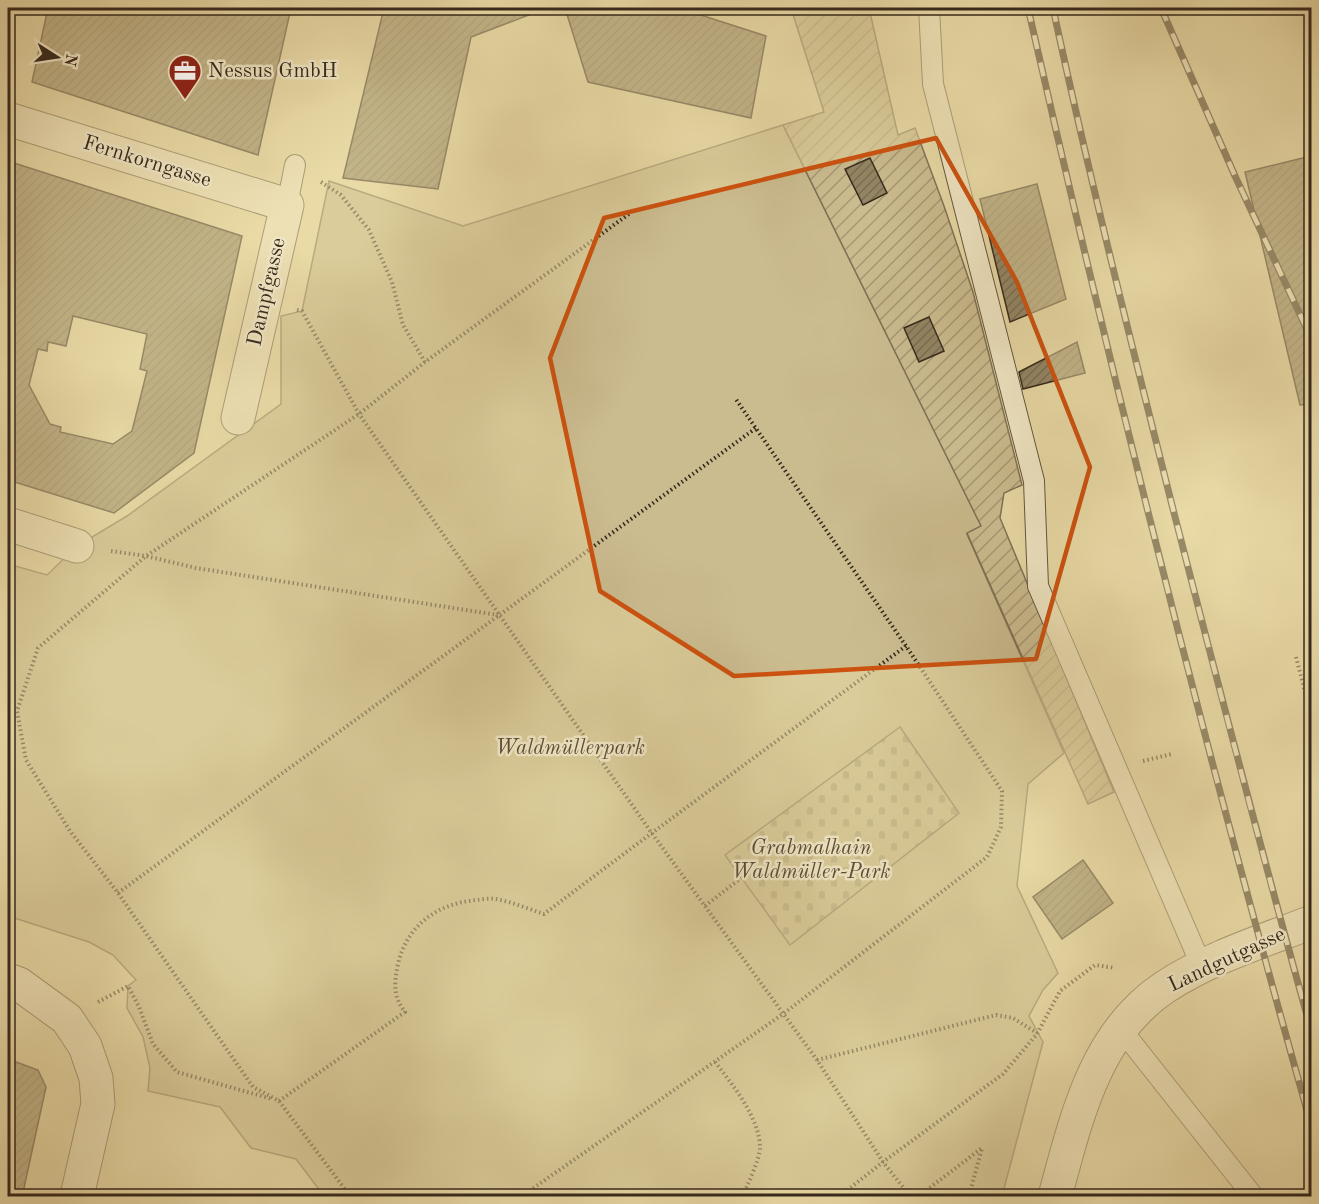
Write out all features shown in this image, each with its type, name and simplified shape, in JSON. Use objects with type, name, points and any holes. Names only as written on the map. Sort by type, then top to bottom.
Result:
[{"type":"street","name":"Fernkorngasse","points":[[8,119],[287,204]]},
{"type":"street","name":"Dampfgasse","points":[[238,418],[287,204]]},
{"type":"street","points":[[8,524],[77,546]]},
{"type":"street","name":"Landgutgasse","points":[[1055,1197],[1081,1105],[1102,1057],[1121,1029],[1165,987],[1202,968],[1311,922]]},
{"type":"street","points":[[8,980],[19,984],[67,1019],[85,1046],[96,1078],[98,1104],[77,1197]]},
{"type":"lane","points":[[929,8],[933,84],[1034,481],[1038,586],[1202,968]]},
{"type":"lane","name":"Dampfgasse","points":[[287,204],[296,165]]},
{"type":"lane","points":[[1121,1029],[1253,1197]]},
{"type":"path","points":[[296,165],[340,195],[369,230],[392,282],[403,326],[424,362]]},
{"type":"path","points":[[350,1197],[279,1101],[253,1088],[118,893],[70,831],[26,760],[17,711],[38,648],[146,556],[358,414],[424,362],[630,214]]},
{"type":"path","points":[[265,299],[302,311],[358,414],[651,832],[817,1060],[883,1162],[910,1197]]},
{"type":"path","points":[[522,1197],[783,1014],[987,857],[1001,827],[1002,791],[906,646],[735,398]]},
{"type":"path","points":[[118,893],[756,428]]},
{"type":"path","points":[[77,546],[146,556],[196,568],[498,615]]},
{"type":"path","points":[[279,1101],[405,1012],[397,1002],[395,978],[401,951],[417,925],[439,909],[466,901],[494,898],[544,914],[651,832],[715,788],[906,646]]},
{"type":"path","points":[[1296,657],[1308,704]]},
{"type":"path","points":[[705,906],[741,878]]},
{"type":"path","points":[[840,1197],[883,1162],[1003,1074],[1037,1034],[1060,991],[1095,965],[1115,968]]},
{"type":"path","points":[[128,986],[153,1044],[177,1072],[279,1101]]},
{"type":"path","points":[[817,1060],[996,1015],[1013,1018],[1037,1034]]},
{"type":"path","points":[[715,1062],[753,1118],[760,1149],[742,1197]]},
{"type":"path","points":[[919,1197],[982,1148],[969,1197]]},
{"type":"highlighted area","points":[[936,138],[1017,282],[1090,467],[1036,659],[734,676],[600,591],[550,358],[604,218]]},
{"type":"green space","points":[[791,8],[869,8],[898,135],[915,128],[973,292],[1022,485],[1004,493],[1000,518],[1114,792],[1088,804],[967,533],[981,526],[783,125],[824,112]]},
{"type":"green space","name":"Waldmüllerpark","points":[[783,125],[982,527],[967,534],[1064,753],[1028,784],[1017,886],[1058,973],[1043,990],[1029,1016],[1043,1042],[1002,1196],[324,1196],[296,1159],[251,1148],[220,1107],[148,1091],[150,1068],[143,1037],[127,1008],[128,986],[136,980],[113,955],[89,942],[8,916],[8,564],[47,575],[77,546],[127,516],[281,404],[281,316],[302,311],[329,181],[463,226]]},
{"type":"green space","name":"Grabmalhain Waldmüller-Park","points":[[900,727],[959,813],[790,945],[725,855]]},
{"type":"building","points":[[48,8],[291,8],[258,155],[32,82]]},
{"type":"building","points":[[384,8],[542,8],[542,10],[471,37],[438,189],[343,178]]},
{"type":"building","points":[[565,8],[679,8],[766,36],[751,118],[588,82]]},
{"type":"building","points":[[1311,156],[1311,404],[1300,405],[1245,172]]},
{"type":"building","points":[[870,158],[887,193],[863,205],[845,169]]},
{"type":"building","points":[[14,163],[242,236],[194,453],[114,513],[8,480],[8,193]],"holes":[[[73,316],[147,334],[140,369],[147,371],[132,431],[113,444],[60,432],[61,427],[50,424],[29,385],[38,349],[47,351],[48,342],[66,346]]]},
{"type":"building","points":[[1037,184],[1066,299],[1010,322],[980,199]]},
{"type":"building","points":[[929,317],[944,351],[919,362],[904,328]]},
{"type":"building","points":[[1077,342],[1085,373],[1023,389],[1019,372]]},
{"type":"building","points":[[1083,860],[1113,903],[1062,939],[1033,897]]},
{"type":"building","points":[[8,1059],[38,1070],[46,1087],[22,1197],[8,1197]]},
{"type":"railway","points":[[1028,8],[1093,289],[1198,709],[1312,1128]]},
{"type":"railway","points":[[1053,8],[1096,196],[1173,509],[1258,837],[1312,1033]]},
{"type":"railway","points":[[1161,8],[1235,176],[1312,340]]},
{"type":"place","name":"Nessus GmbH","points":[[185,100]]}]
